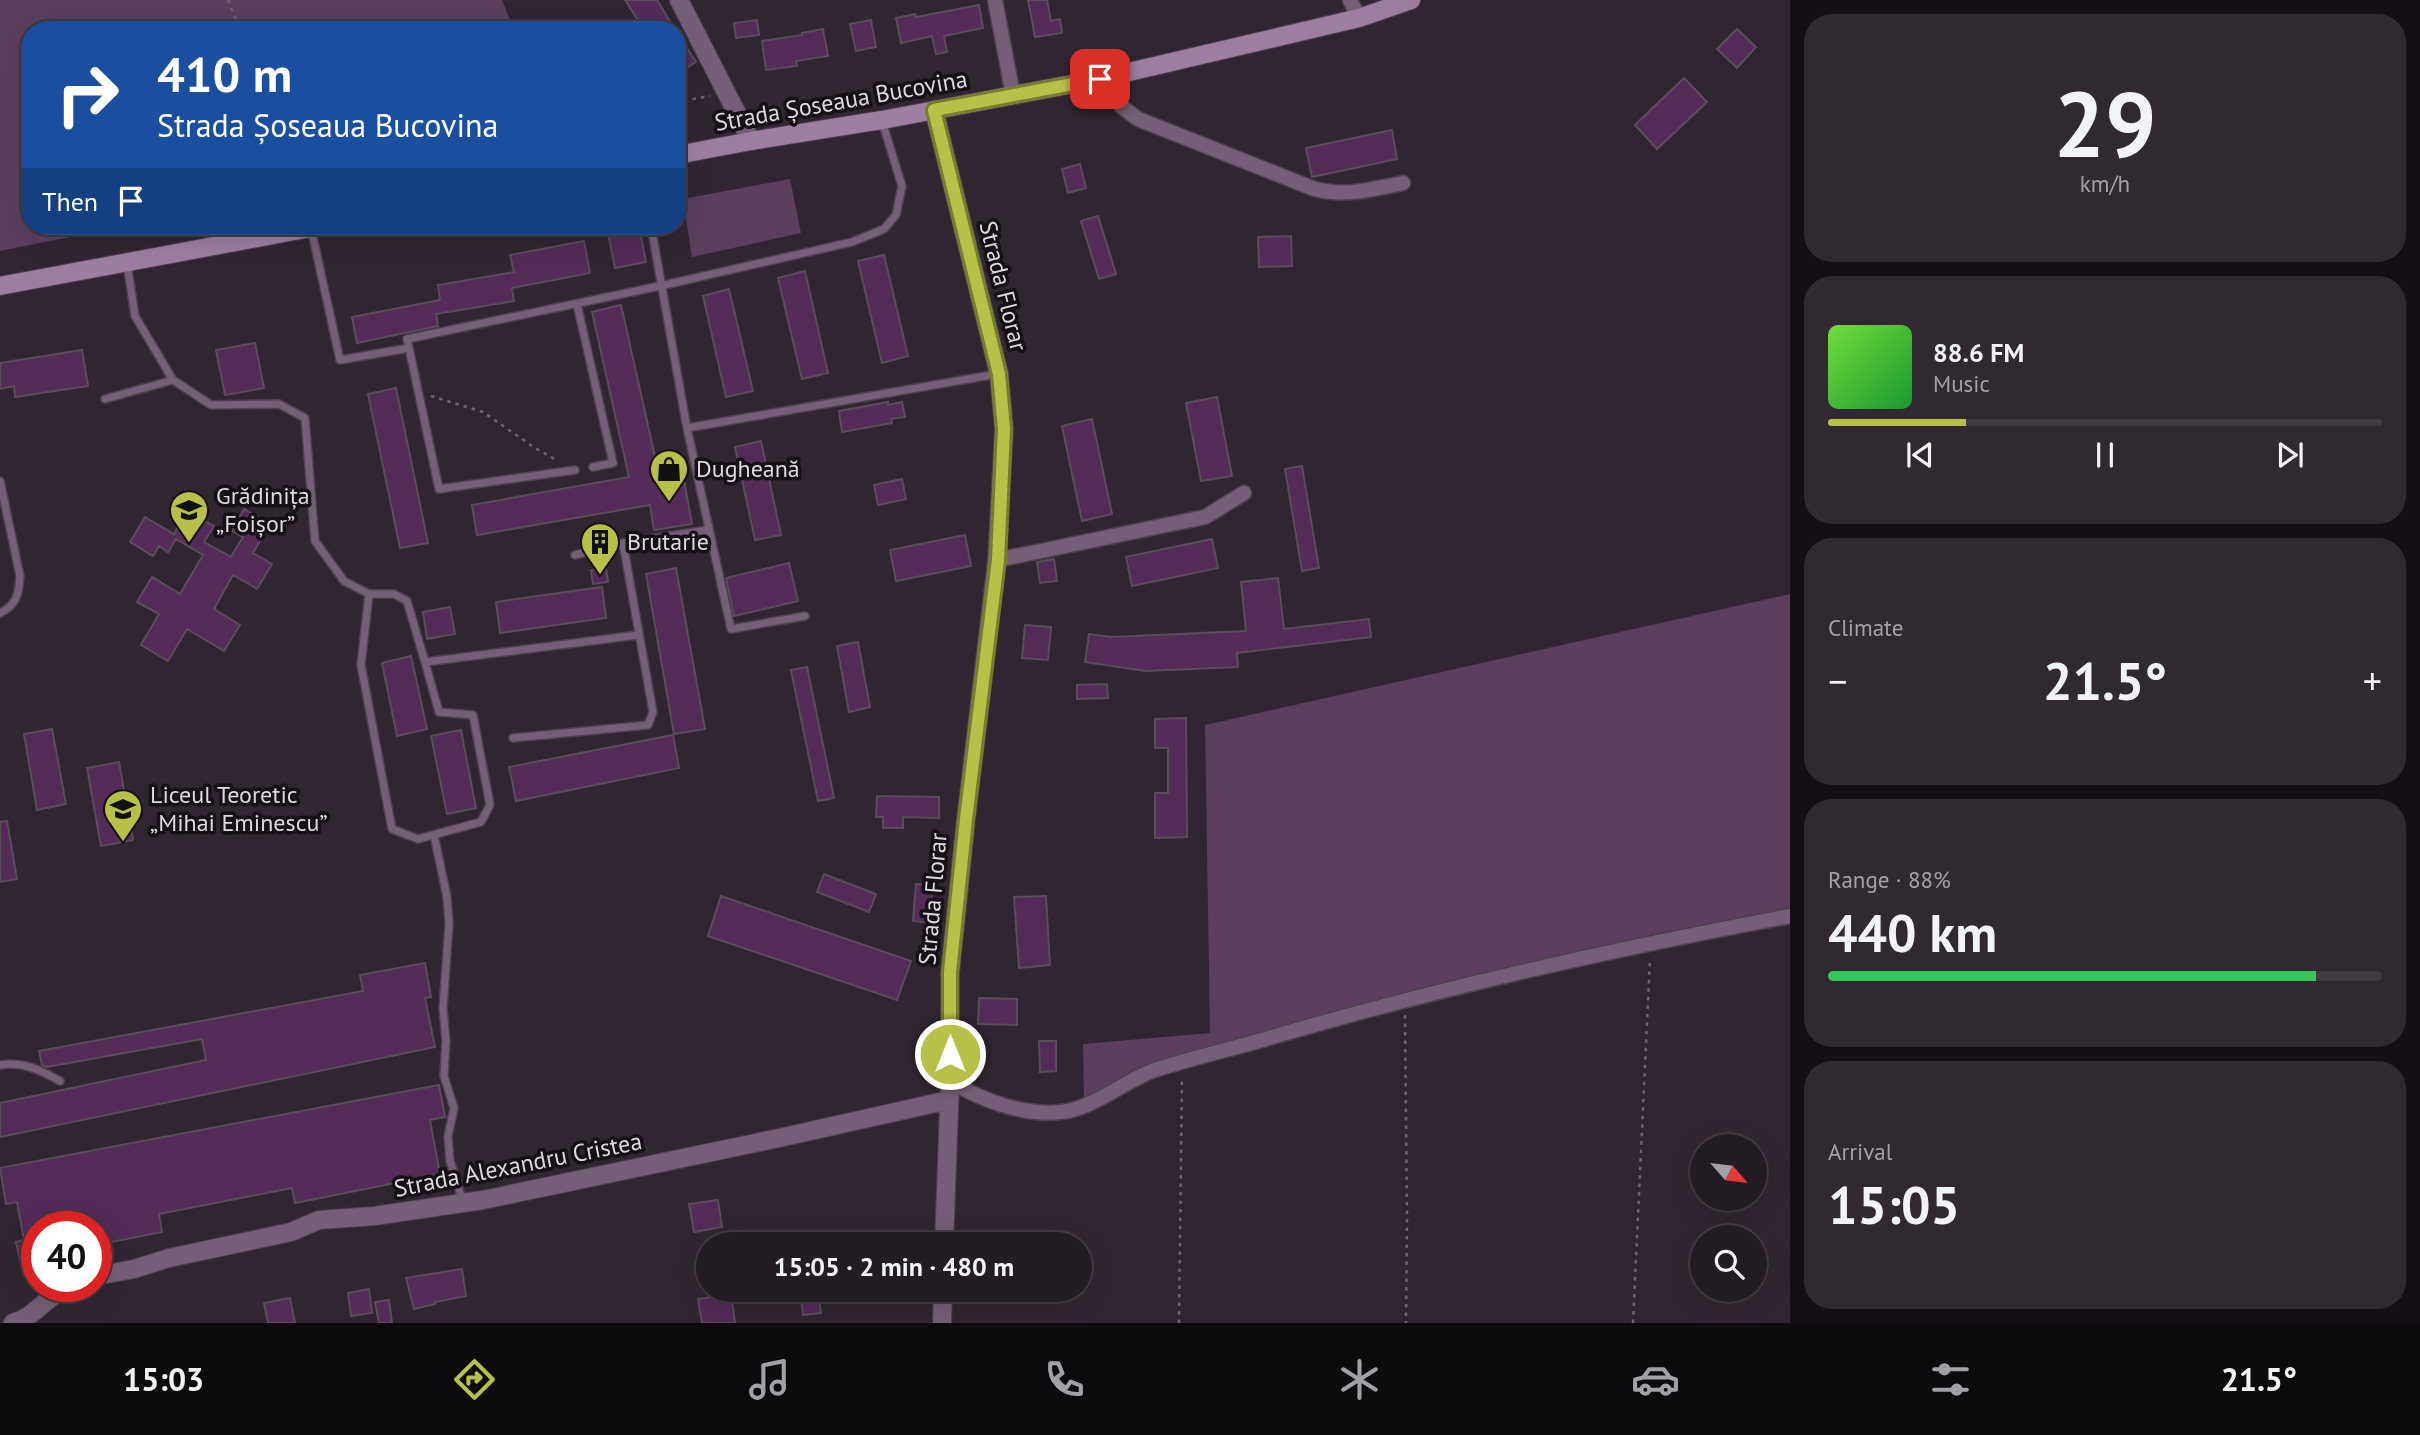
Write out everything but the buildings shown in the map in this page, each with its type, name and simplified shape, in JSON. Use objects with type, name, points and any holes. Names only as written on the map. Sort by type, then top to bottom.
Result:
[{"type":"main road","name":"Strada Șoseaua Bucovina","points":[[686,153],[882,121],[1100,79],[1359,18],[1411,0]]},
{"type":"main road","points":[[0,286],[274,235]]},
{"type":"street","points":[[680,0],[751,141]]},
{"type":"street","points":[[995,0],[1013,95]]},
{"type":"street","points":[[1350,0],[1359,18]]},
{"type":"street","points":[[1100,79],[1121,106],[1138,119],[1312,188],[1344,194],[1403,183]]},
{"type":"street","name":"Strada Florar","points":[[934,110],[999,374],[1004,429],[998,560],[950,972],[950,1081],[944,1232]]},
{"type":"street","points":[[998,560],[1205,517],[1244,493]]},
{"type":"street","points":[[950,1081],[985,1098],[1015,1108],[1063,1112],[1082,1106],[1151,1072],[1329,1021],[1651,942],[1790,916]]},
{"type":"street","name":"Strada Alexandru Cristea","points":[[112,1273],[291,1232],[318,1220],[374,1216],[463,1203],[949,1100]]},
{"type":"street","points":[[13,1323],[23,1320],[46,1302]]},
{"type":"street","points":[[942,1323],[943,1302]]},
{"type":"lane","points":[[571,470],[439,489],[407,339],[852,243],[884,229],[896,215],[902,186],[882,121]]},
{"type":"lane","points":[[317,235],[340,360],[409,348]]},
{"type":"lane","points":[[652,235],[687,428],[731,629],[805,616]]},
{"type":"lane","points":[[127,263],[135,316],[173,380],[211,405],[279,404],[305,418],[315,541],[344,580],[369,594],[394,594],[407,601],[439,712],[473,715],[490,804],[481,822],[418,839],[392,828],[361,665],[369,594]]},
{"type":"lane","points":[[577,304],[613,463],[593,467]]},
{"type":"lane","points":[[687,428],[999,374]]},
{"type":"lane","points":[[105,400],[173,380]]},
{"type":"lane","points":[[0,481],[20,576],[16,601],[0,613]]},
{"type":"lane","points":[[575,555],[623,543],[708,530]]},
{"type":"lane","points":[[513,738],[648,725],[653,712],[623,543]]},
{"type":"lane","points":[[425,662],[638,635]]},
{"type":"lane","points":[[434,835],[449,925],[443,1008],[446,1041],[444,1076],[454,1108],[448,1136],[450,1161],[463,1203]]},
{"type":"lane","points":[[0,1065],[27,1065],[60,1080]]},
{"type":"path","points":[[228,0],[236,21]]},
{"type":"path","points":[[686,102],[727,93]]},
{"type":"path","points":[[418,392],[483,411],[571,470]]},
{"type":"path","points":[[1633,1323],[1651,942]]},
{"type":"path","points":[[1405,1002],[1406,1323]]},
{"type":"path","points":[[1179,1323],[1183,1063]]},
{"type":"shaded area","points":[[0,0],[502,0],[510,21],[21,21],[21,235],[80,235],[0,251]]},
{"type":"shaded area","points":[[790,179],[801,233],[692,257],[686,198]]},
{"type":"shaded area","points":[[1790,594],[1790,909],[1650,935],[1408,994],[1155,1064],[1084,1098],[1083,1044],[1210,1033],[1205,725]]},
{"type":"place","name":"Dugheană","points":[[669,503]]},
{"type":"place","name":"Grădinița „Foișor”","points":[[189,544]]},
{"type":"place","name":"Brutarie","points":[[600,576]]},
{"type":"place","name":"Liceul Teoretic „Mihai Eminescu”","points":[[123,843]]},
{"type":"route","points":[[950,1054],[950,972],[998,560],[1004,429],[999,374],[934,110],[1100,79]]}]
